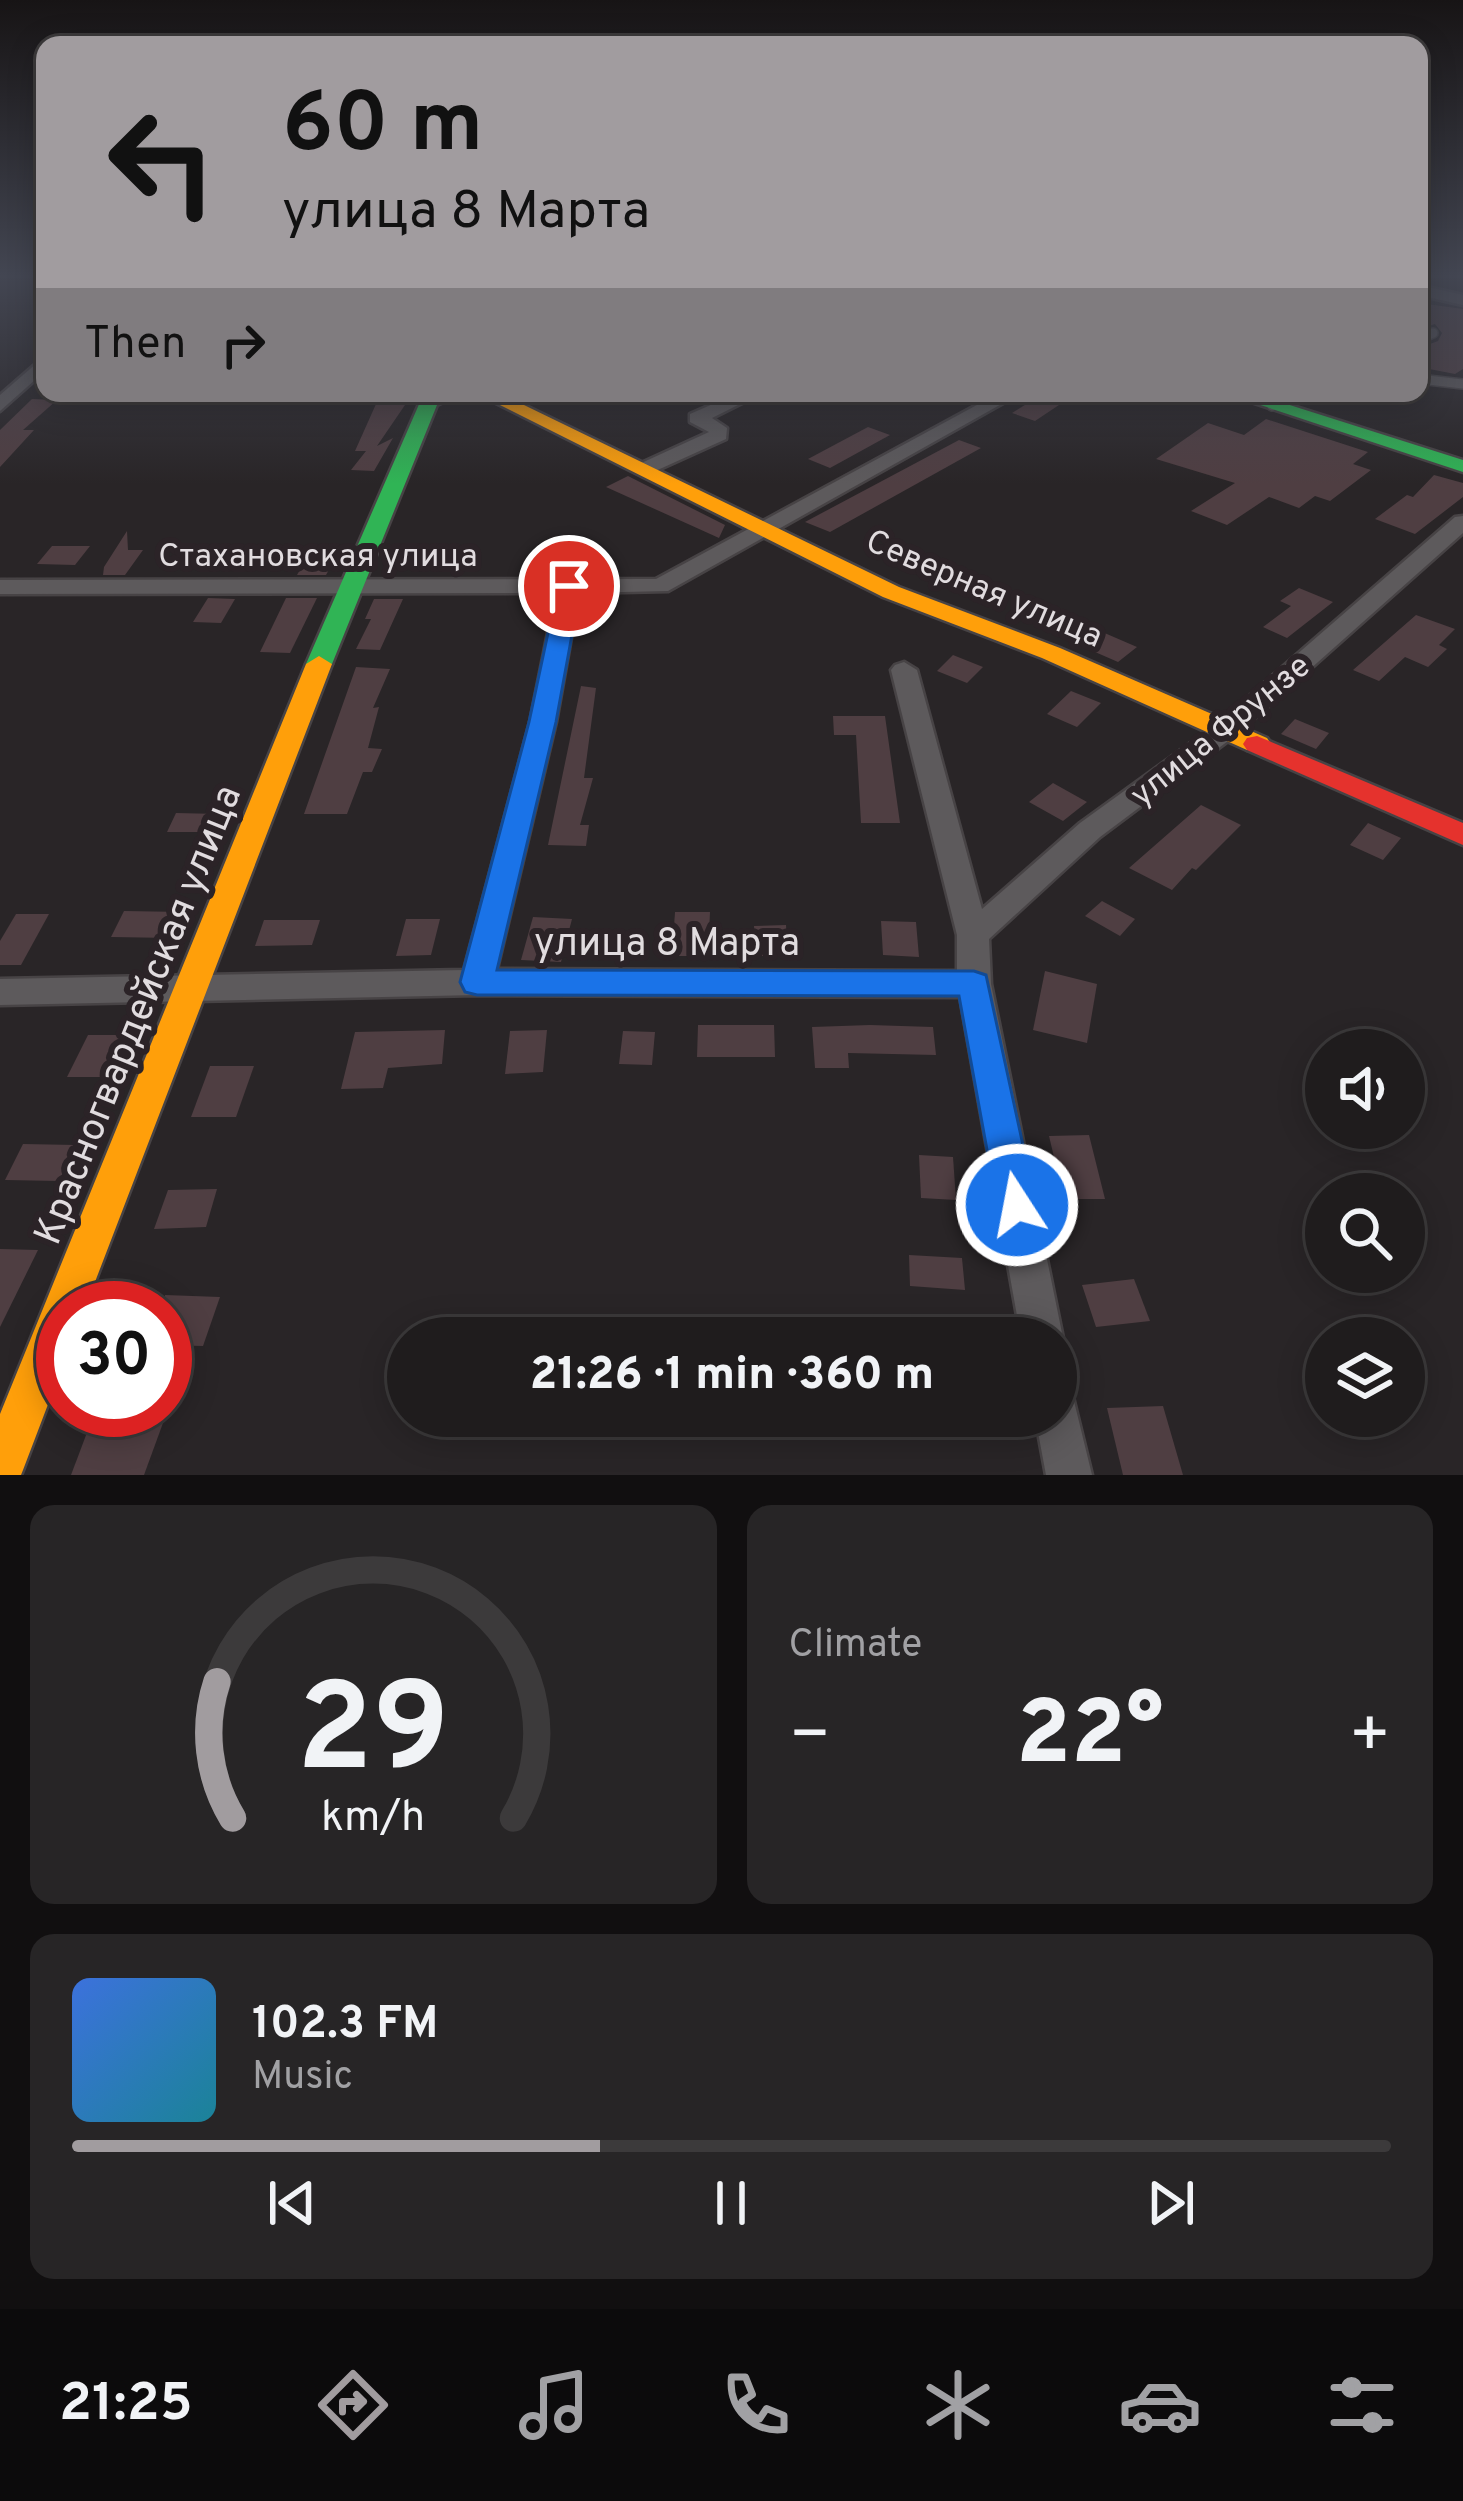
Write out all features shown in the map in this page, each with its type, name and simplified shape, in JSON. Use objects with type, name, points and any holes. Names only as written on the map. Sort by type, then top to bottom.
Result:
[{"type":"street","points":[[0,405],[36,370]]},
{"type":"street","name":"Красногвардейская улица","points":[[0,1470],[185,987],[429,402]]},
{"type":"street","name":"Северная улица","points":[[503,402],[891,592],[1051,653],[1463,835]]},
{"type":"street","points":[[644,469],[718,435],[717,428],[697,418],[733,402]]},
{"type":"street","name":"Стахановская улица","points":[[0,587],[660,586],[995,402]]},
{"type":"street","points":[[1292,402],[1463,466]]},
{"type":"street","name":"улица Фрунзе","points":[[973,935],[1090,830],[1227,730],[1463,522]]},
{"type":"street","points":[[477,982],[543,722],[569,586]]},
{"type":"street","points":[[904,670],[973,935],[974,984],[1038,1317]]},
{"type":"street","name":"улица 8 Марта","points":[[0,992],[477,982],[974,984]]},
{"type":"street","points":[[1062,1437],[1069,1475]]},
{"type":"lane","points":[[1428,380],[1463,384]]},
{"type":"building","points":[[1428,346],[1463,346],[1463,369],[1455,374],[1428,369]]},
{"type":"building","points":[[32,399],[55,402],[23,430],[34,430],[0,467],[0,430]]},
{"type":"building","points":[[1030,402],[1064,402],[1035,421],[1012,413]]},
{"type":"building","points":[[376,404],[405,405],[377,446],[393,438],[374,471],[351,470],[366,451],[355,451]]},
{"type":"building","points":[[1266,419],[1368,452],[1353,464],[1371,470],[1330,501],[1315,496],[1299,508],[1269,497],[1227,525],[1191,511],[1235,483],[1156,459],[1208,423],[1244,435]]},
{"type":"building","points":[[868,427],[890,435],[830,468],[808,459]]},
{"type":"building","points":[[959,440],[981,448],[830,532],[805,522]]},
{"type":"building","points":[[1434,475],[1463,483],[1463,497],[1415,534],[1375,519],[1407,495],[1413,497]]},
{"type":"building","points":[[628,476],[725,525],[719,538],[606,487]]},
{"type":"building","points":[[127,531],[128,550],[143,550],[125,575],[103,575],[104,567]]},
{"type":"building","points":[[52,546],[90,546],[75,565],[37,564]]},
{"type":"building","points":[[312,549],[340,550],[326,575],[297,575]]},
{"type":"building","points":[[1299,588],[1333,602],[1287,638],[1263,627],[1291,606],[1280,601]]},
{"type":"building","points":[[208,598],[235,599],[221,623],[193,622]]},
{"type":"building","points":[[286,598],[317,598],[290,653],[260,652]]},
{"type":"building","points":[[374,599],[403,599],[380,650],[356,649],[371,619],[365,619]]},
{"type":"building","points":[[1055,609],[1137,647],[1118,662],[1033,625]]},
{"type":"building","points":[[1416,615],[1455,629],[1439,645],[1447,649],[1428,667],[1405,657],[1379,681],[1353,670]]},
{"type":"building","points":[[953,655],[983,667],[967,683],[937,671]]},
{"type":"building","points":[[356,667],[390,669],[373,708],[379,707],[368,748],[382,749],[372,772],[363,772],[347,814],[304,814]]},
{"type":"building","points":[[581,686],[596,688],[584,778],[593,778],[580,825],[589,825],[586,846],[548,845]]},
{"type":"building","points":[[1071,691],[1101,703],[1077,727],[1047,714]]},
{"type":"building","points":[[833,716],[885,716],[900,823],[861,823],[856,735],[834,735]]},
{"type":"building","points":[[1295,719],[1329,733],[1316,749],[1281,734]]},
{"type":"building","points":[[1053,783],[1087,802],[1063,821],[1029,802]]},
{"type":"building","points":[[1201,805],[1241,825],[1196,870],[1192,868],[1172,890],[1129,868]]},
{"type":"building","points":[[176,813],[219,814],[211,832],[167,832]]},
{"type":"building","points":[[1368,823],[1401,838],[1383,860],[1350,845]]},
{"type":"building","points":[[1102,901],[1135,919],[1120,936],[1085,916]]},
{"type":"building","points":[[124,911],[184,912],[172,938],[111,937]]},
{"type":"building","points":[[675,912],[710,912],[708,956],[672,956]]},
{"type":"building","points":[[16,914],[49,914],[21,965],[0,965],[0,941]]},
{"type":"building","points":[[533,917],[572,919],[561,962],[521,960]]},
{"type":"building","points":[[406,919],[440,919],[431,955],[396,956]]},
{"type":"building","points":[[264,920],[320,920],[312,945],[255,946]]},
{"type":"building","points":[[881,921],[916,922],[919,957],[883,955]]},
{"type":"building","points":[[786,925],[788,956],[756,956],[754,926]]},
{"type":"building","points":[[1045,971],[1097,984],[1087,1043],[1033,1030]]},
{"type":"building","points":[[698,1025],[774,1025],[775,1057],[697,1057]]},
{"type":"building","points":[[812,1027],[933,1027],[936,1055],[848,1053],[849,1068],[815,1068]]},
{"type":"building","points":[[445,1030],[442,1064],[388,1068],[383,1088],[341,1089],[355,1032]]},
{"type":"building","points":[[547,1030],[543,1072],[505,1074],[510,1031]]},
{"type":"building","points":[[623,1031],[655,1032],[652,1065],[619,1064]]},
{"type":"building","points":[[88,1035],[128,1035],[109,1077],[67,1077]]},
{"type":"building","points":[[210,1066],[254,1066],[236,1117],[191,1117]]},
{"type":"building","points":[[1089,1135],[1105,1199],[1064,1199],[1049,1136]]},
{"type":"building","points":[[23,1144],[76,1145],[59,1181],[5,1180]]},
{"type":"building","points":[[919,1155],[953,1157],[956,1200],[921,1198]]},
{"type":"building","points":[[217,1189],[206,1227],[154,1229],[168,1190]]},
{"type":"building","points":[[0,1249],[38,1250],[0,1327]]},
{"type":"building","points":[[909,1255],[962,1258],[965,1290],[910,1286]]},
{"type":"building","points":[[1134,1279],[1150,1321],[1096,1327],[1082,1285]]},
{"type":"building","points":[[192,1296],[220,1297],[203,1346],[192,1346]]},
{"type":"building","points":[[1163,1406],[1183,1475],[1123,1475],[1107,1408]]},
{"type":"building","points":[[85,1437],[158,1437],[144,1475],[71,1475]]},
{"type":"traffic: fast","points":[[319,664],[429,402]]},
{"type":"traffic: fast","points":[[1261,402],[1463,466]]},
{"type":"traffic: slow","points":[[503,402],[891,592],[1051,653],[1257,744]]},
{"type":"traffic: slow","points":[[0,1470],[319,664]]},
{"type":"traffic: jam","points":[[1257,744],[1463,835]]},
{"type":"route","points":[[569,586],[543,722],[477,982],[974,984],[1017,1205]]}]
